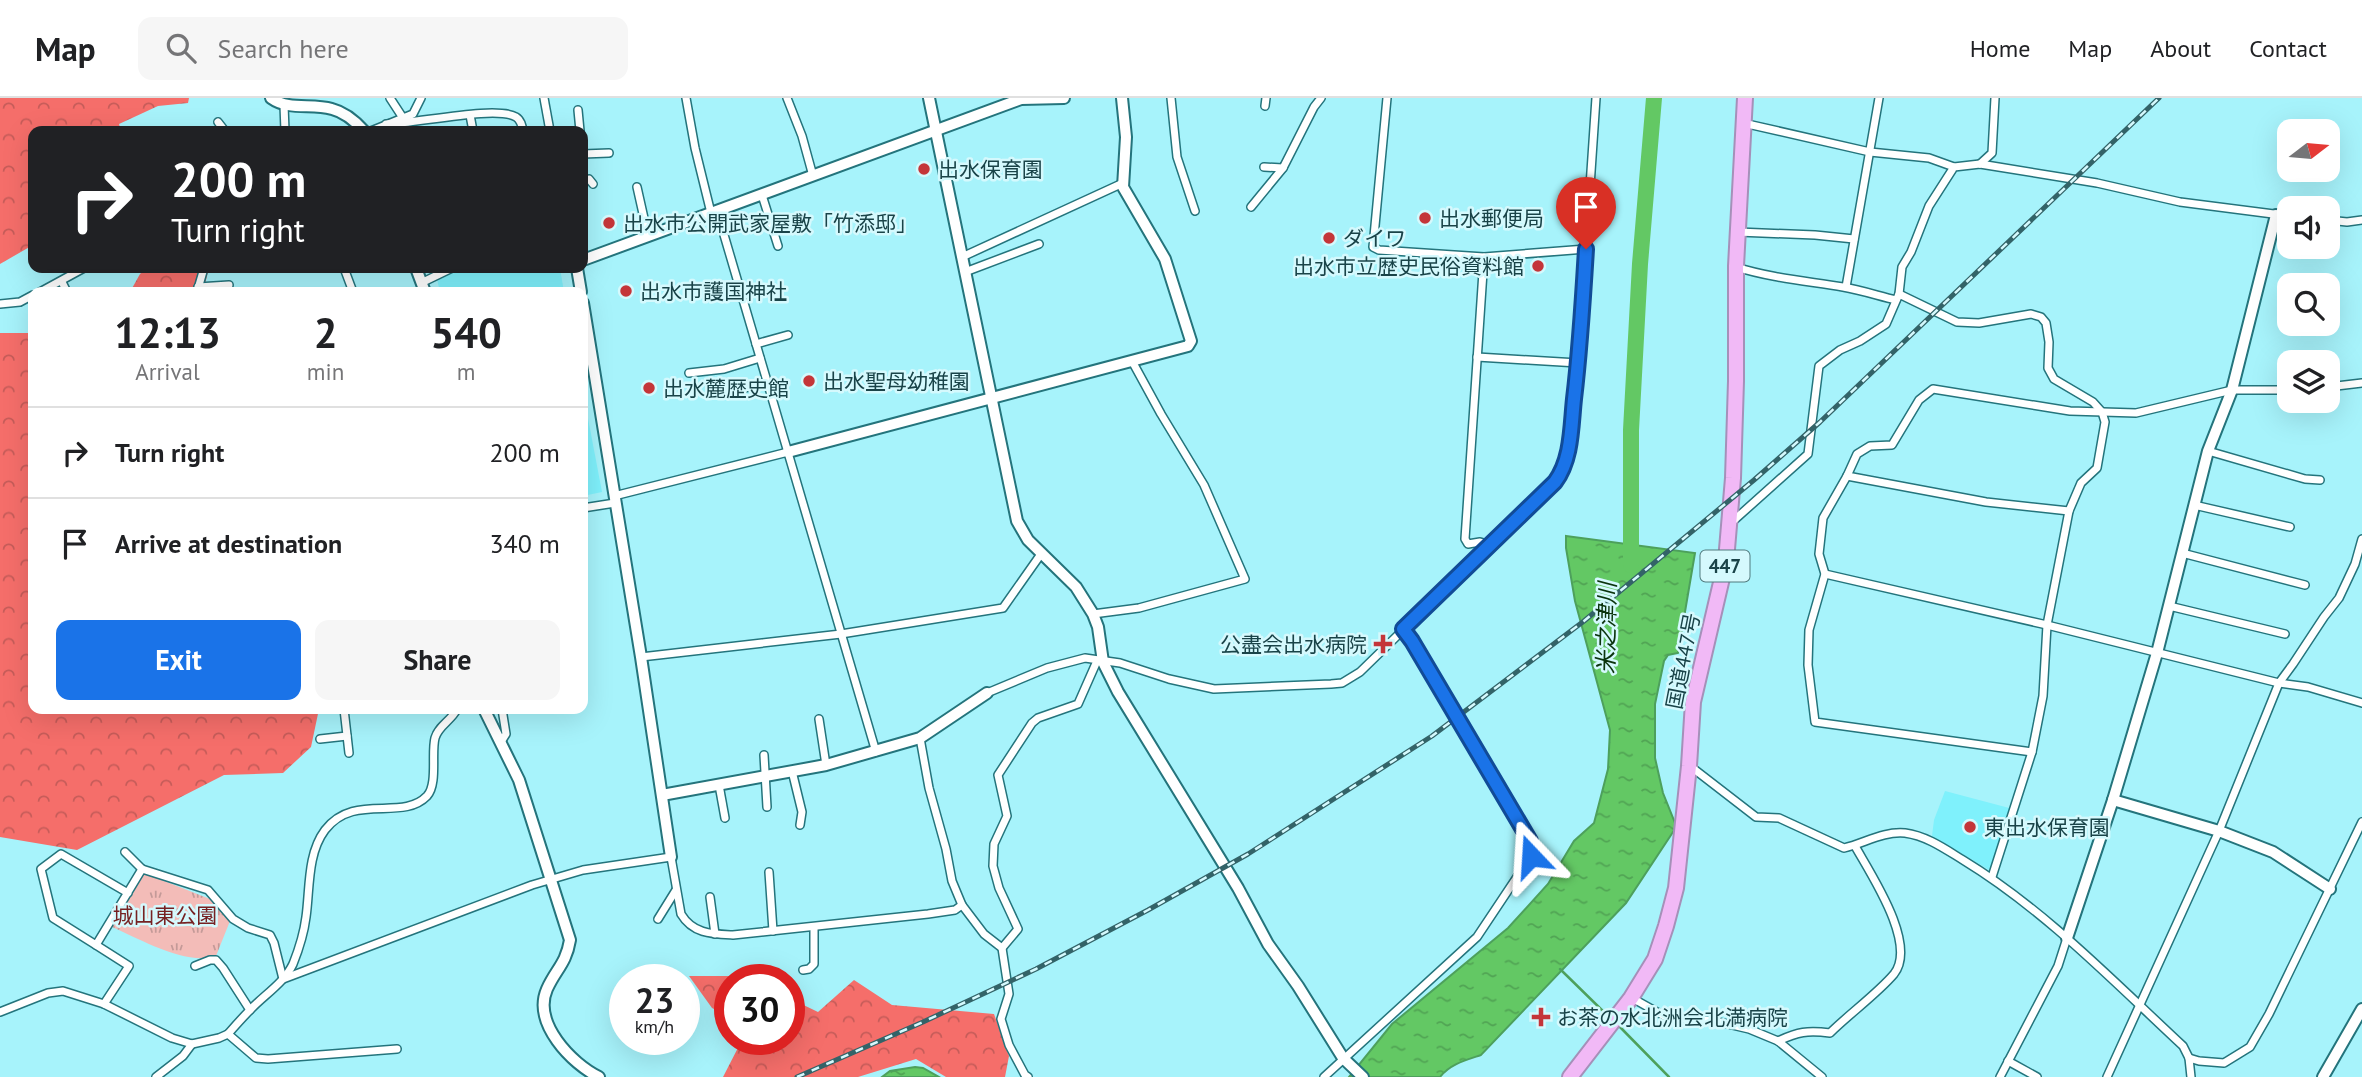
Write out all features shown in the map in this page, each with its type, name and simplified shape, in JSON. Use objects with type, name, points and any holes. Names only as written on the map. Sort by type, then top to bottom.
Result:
[{"type":"highway","name":"国道447号","points":[[1570,1077],[1631,998],[1655,959],[1676,888],[1693,702],[1726,561],[1736,395],[1737,232],[1745,98]]},
{"type":"street","points":[[271,98],[284,105],[335,109],[357,126]]},
{"type":"street","points":[[390,98],[403,118]]},
{"type":"street","points":[[381,126],[413,114],[421,98]]},
{"type":"street","points":[[544,98],[549,126]]},
{"type":"street","points":[[685,98],[695,148],[756,344],[876,752]]},
{"type":"street","points":[[787,98],[802,136],[813,176]]},
{"type":"street","points":[[929,98],[1017,520],[1028,540],[1076,587],[1093,614],[1098,627],[1100,661],[1118,692],[1238,888],[1268,944],[1298,985],[1343,1058],[1363,1077]]},
{"type":"street","points":[[588,258],[1021,99],[1064,98]]},
{"type":"street","points":[[588,507],[1188,346],[1191,341],[1165,259],[1123,187],[1126,137],[1122,98]]},
{"type":"street","points":[[1171,98],[1177,157],[1195,211]]},
{"type":"street","points":[[1387,98],[1373,247],[1379,250],[1484,257],[1586,249]]},
{"type":"street","points":[[662,795],[826,765],[920,738],[987,693],[1047,668],[1085,658],[1121,663],[1169,679],[1214,689],[1342,683],[1360,672],[1555,482],[1563,471],[1570,436],[1578,363],[1596,98]]},
{"type":"street","points":[[1846,287],[1879,98]]},
{"type":"street","points":[[1980,164],[1992,153],[1995,98]]},
{"type":"street","points":[[1251,207],[1283,168],[1315,100]]},
{"type":"street","points":[[284,105],[284,126]]},
{"type":"street","points":[[578,110],[580,126]]},
{"type":"street","points":[[417,126],[488,113],[515,116],[522,126]]},
{"type":"street","points":[[470,115],[472,126]]},
{"type":"street","points":[[218,122],[221,126]]},
{"type":"street","points":[[1743,123],[1870,152],[1929,158],[1954,167],[1980,164],[2096,183],[2180,202],[2276,215],[2232,390],[2208,451],[2157,653],[2113,800],[2058,966],[2000,1077]]},
{"type":"street","points":[[386,124],[403,126]]},
{"type":"street","points":[[588,154],[609,153]]},
{"type":"street","points":[[1264,167],[1283,168]]},
{"type":"street","points":[[1729,524],[1808,454],[1819,366],[1840,350],[1860,341],[1885,324],[1897,297],[1902,267],[1911,252],[1929,206],[1954,167]]},
{"type":"street","points":[[588,180],[593,184]]},
{"type":"street","points":[[962,257],[1123,183]]},
{"type":"street","points":[[636,187],[648,236]]},
{"type":"street","points":[[762,195],[778,246]]},
{"type":"street","points":[[2340,221],[2362,220]]},
{"type":"street","points":[[1737,232],[1854,239]]},
{"type":"street","points":[[965,272],[1039,244]]},
{"type":"street","points":[[1484,257],[1465,539],[1468,544],[1480,542],[1490,545]]},
{"type":"street","points":[[1736,267],[1782,278],[1897,297],[1956,322],[1979,323],[2031,314],[2041,317],[2046,323],[2049,342],[2048,368],[2053,379],[2093,402],[2102,412],[2105,422],[2097,468],[2081,482],[2069,511],[2047,625],[2043,696],[2032,752],[1992,877]]},
{"type":"street","points":[[51,287],[76,273]]},
{"type":"street","points":[[423,287],[444,273]]},
{"type":"street","points":[[62,282],[64,287]]},
{"type":"street","points":[[214,287],[229,285]]},
{"type":"street","points":[[0,304],[20,302],[28,298]]},
{"type":"street","points":[[588,335],[676,889],[685,921],[697,930],[715,934],[773,931],[928,914],[955,910],[962,905]]},
{"type":"street","points":[[756,344],[788,335]]},
{"type":"street","points":[[1477,357],[1578,363]]},
{"type":"street","points":[[689,373],[724,369],[760,358]]},
{"type":"street","points":[[1093,614],[1139,608],[1245,579],[1204,485],[1132,361]]},
{"type":"street","points":[[719,395],[767,382]]},
{"type":"street","points":[[2340,386],[2362,383]]},
{"type":"street","points":[[2032,752],[1815,722],[1808,665],[1809,630],[1825,575],[1819,554],[1823,518],[1857,454],[1870,446],[1892,445],[1919,400],[1933,389],[2070,411],[2102,412],[2136,412],[2232,390],[2277,390]]},
{"type":"street","points":[[2208,451],[2305,479],[2320,480]]},
{"type":"street","points":[[1847,476],[1986,502],[2069,511]]},
{"type":"street","points":[[2194,505],[2290,527]]},
{"type":"street","points":[[2107,1077],[2219,831],[2279,683],[2323,617],[2339,598],[2355,564],[2362,539]]},
{"type":"street","points":[[2182,553],[2305,584]]},
{"type":"street","points":[[641,657],[841,634],[1003,608],[1041,554]]},
{"type":"street","points":[[1825,575],[2047,625],[2362,702]]},
{"type":"street","points":[[2168,606],[2285,634]]},
{"type":"street","points":[[1324,1077],[1477,937],[1531,856],[1530,841],[1403,629]]},
{"type":"street","points":[[1002,948],[1018,929],[1018,923],[999,888],[993,866],[994,844],[1007,816],[998,775],[1032,723],[1038,718],[1078,704],[1100,661]]},
{"type":"street","points":[[345,714],[349,753]]},
{"type":"street","points":[[0,1012],[48,993],[63,991],[104,1004],[172,1038],[191,1044],[228,1034],[283,979],[292,966],[306,919],[309,876],[321,836],[342,814],[361,809],[399,807],[415,803],[428,795],[432,786],[435,738],[455,714]]},
{"type":"street","points":[[487,714],[519,780],[570,940],[566,961],[546,991],[545,1010],[550,1028],[562,1050],[599,1077]]},
{"type":"street","points":[[501,742],[506,734],[503,714]]},
{"type":"street","points":[[819,719],[826,765]]},
{"type":"street","points":[[320,739],[347,736]]},
{"type":"street","points":[[920,738],[929,788],[952,881],[962,905],[984,934],[1002,948],[1009,994],[1001,1019],[1009,1045],[1028,1077]]},
{"type":"street","points":[[764,755],[767,807]]},
{"type":"street","points":[[1689,766],[1756,817],[1779,818],[1844,848],[1885,833],[1906,834],[1931,841],[1992,877],[2067,938],[2183,1046],[2189,1058],[2191,1077]]},
{"type":"street","points":[[792,771],[803,812],[800,825]]},
{"type":"street","points":[[719,785],[725,818]]},
{"type":"street","points":[[2113,800],[2219,831],[2273,852],[2330,889]]},
{"type":"street","points":[[2189,1058],[2224,1063],[2250,1047],[2362,822]]},
{"type":"street","points":[[1778,1041],[1800,1031],[1830,1032],[1895,972],[1900,942],[1893,916],[1855,846]]},
{"type":"street","points":[[125,852],[142,869],[208,890],[233,919],[248,928],[270,935],[283,979]]},
{"type":"street","points":[[104,1004],[129,966],[53,918],[41,869],[61,853],[128,893]]},
{"type":"street","points":[[283,979],[532,884],[583,870],[671,858]]},
{"type":"street","points":[[96,945],[142,869]]},
{"type":"street","points":[[769,872],[773,931]]},
{"type":"street","points":[[657,919],[676,889]]},
{"type":"street","points":[[710,897],[715,934]]},
{"type":"street","points":[[805,970],[814,964],[814,927]]},
{"type":"street","points":[[195,966],[216,960],[250,1010]]},
{"type":"street","points":[[1631,998],[1666,1017],[1715,1021],[1749,1029],[1778,1041],[1822,1077]]},
{"type":"street","points":[[2323,1077],[2362,1009]]},
{"type":"street","points":[[228,1034],[256,1058],[397,1049]]},
{"type":"street","points":[[156,1077],[183,1056],[191,1044]]},
{"type":"street","points":[[2008,1061],[2037,1077]]},
{"type":"shaded area","points":[[452,273],[561,273],[563,287],[439,287],[437,279]]},
{"type":"shaded area","points":[[588,418],[602,492],[588,495]]},
{"type":"shaded area","name":"東出水保育園","points":[[1945,791],[2013,809],[1991,871],[1932,836],[1934,820]]},
{"type":"green space","points":[[0,98],[189,98],[188,103],[158,106],[120,126],[28,126],[28,248],[0,264]]},
{"type":"green space","points":[[208,273],[204,287],[133,287],[140,274]]},
{"type":"green space","points":[[0,333],[28,333],[28,714],[318,714],[311,747],[283,773],[224,775],[77,850],[0,837]]},
{"type":"green space","name":"城山東公園","points":[[142,875],[149,875],[210,899],[230,921],[216,956],[204,958],[177,954],[112,927]]},
{"type":"green space","points":[[700,976],[714,976],[714,1009],[700,991]]},
{"type":"green space","points":[[854,980],[892,1005],[994,1014],[1009,1056],[1005,1077],[946,1077],[916,1059],[858,1077],[723,1077],[734,1055],[805,1055],[805,1006],[818,1012]]},
{"type":"water","points":[[1566,536],[1695,553],[1678,653],[1668,655],[1664,661],[1655,704],[1655,758],[1675,829],[1626,903],[1481,1055],[1453,1066],[1440,1077],[1349,1077],[1392,1024],[1508,928],[1548,884],[1574,841],[1594,823],[1608,769],[1610,730],[1575,601]]},
{"type":"water","points":[[923,1068],[939,1077],[882,1077],[890,1071]]},
{"type":"waterway","name":"米之津川","points":[[1631,565],[1631,430],[1640,264],[1654,98]]},
{"type":"waterway","points":[[1560,969],[1610,1018]]},
{"type":"waterway","points":[[1618,1025],[1669,1077]]},
{"type":"railway","points":[[797,1077],[1036,969],[1148,910],[1248,854],[1432,736],[1584,621],[1754,480],[1820,422],[2159,98]]},
{"type":"place","name":"出水保育園","points":[[924,169]]},
{"type":"place","name":"出水郵便局","points":[[1425,218]]},
{"type":"place","name":"出水市公開武家屋敷「竹添邸」","points":[[609,223]]},
{"type":"place","name":"ダイワ","points":[[1329,238]]},
{"type":"place","name":"出水市立歴史民俗資料館","points":[[1538,266]]},
{"type":"place","name":"出水市護国神社","points":[[626,291]]},
{"type":"place","name":"出水聖母幼稚園","points":[[809,381]]},
{"type":"place","name":"出水麓歴史館","points":[[649,388]]},
{"type":"place","name":"公盡会出水病院","points":[[1383,644]]},
{"type":"place","name":"東出水保育園","points":[[1970,827]]},
{"type":"place","name":"お茶の水北洲会北満病院","points":[[1541,1017]]},
{"type":"route","points":[[1531,856],[1530,841],[1403,629],[1555,482],[1563,471],[1570,436],[1578,363],[1586,249]]}]
